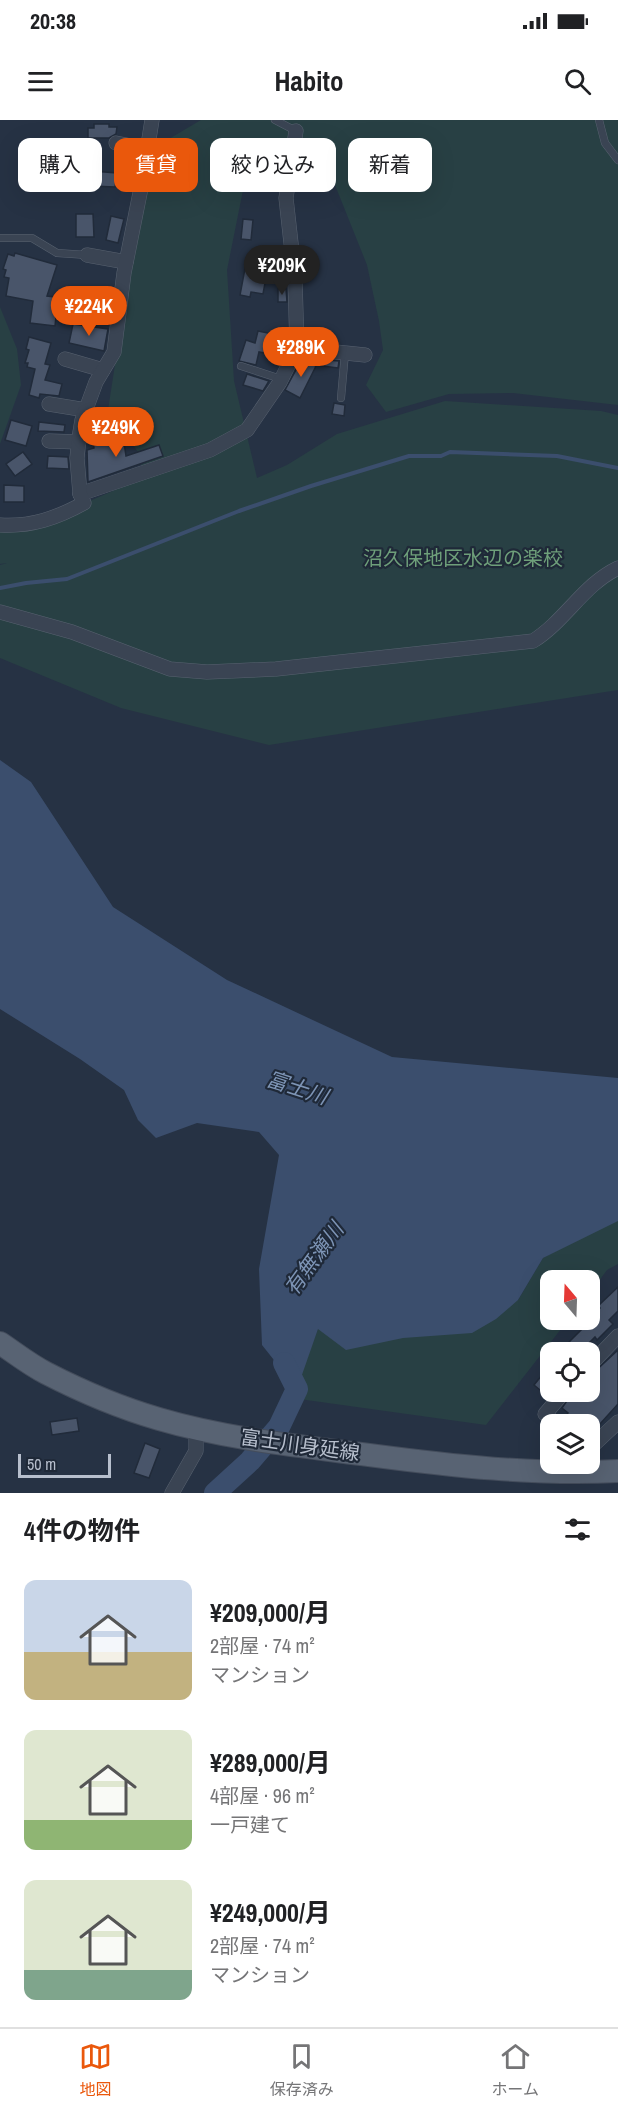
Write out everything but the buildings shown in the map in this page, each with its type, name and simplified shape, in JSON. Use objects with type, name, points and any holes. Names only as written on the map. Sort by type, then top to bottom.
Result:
[{"type":"main road","name":"富士川身延線","points":[[0,1343],[44,1372],[102,1398],[157,1419],[198,1429],[298,1446],[440,1464],[531,1472],[618,1471]]},
{"type":"street","points":[[149,138],[152,120]]},
{"type":"street","points":[[80,495],[210,450],[247,430],[281,380],[297,348],[295,279],[286,198],[296,131]]},
{"type":"street","points":[[0,525],[39,523],[84,503],[80,495],[77,458],[79,442],[86,410],[96,382],[114,352],[126,262],[139,192]]},
{"type":"street","points":[[87,255],[126,262]]},
{"type":"street","points":[[65,312],[118,316]]},
{"type":"street","points":[[297,348],[365,355]]},
{"type":"street","points":[[65,359],[103,370]]},
{"type":"street","points":[[49,404],[86,410]]},
{"type":"street","points":[[48,441],[79,442]]},
{"type":"street","points":[[0,612],[72,632],[170,669],[207,672],[276,669],[533,641],[547,633],[605,574],[618,568]]},
{"type":"street","points":[[600,1355],[618,1336]]},
{"type":"street","points":[[544,1414],[555,1402]]},
{"type":"street","points":[[600,1439],[618,1422]]},
{"type":"street","points":[[172,1493],[196,1451],[198,1429]]},
{"type":"lane","points":[[275,120],[296,131]]},
{"type":"lane","points":[[599,120],[605,143],[618,160]]},
{"type":"lane","points":[[0,238],[32,238],[57,253],[87,255]]},
{"type":"lane","points":[[341,398],[345,353]]},
{"type":"lane","points":[[241,366],[281,380]]},
{"type":"green space","name":"沼久保地区水辺の楽校","points":[[201,120],[618,120],[618,405],[513,393],[449,394],[386,412],[366,385],[383,350],[367,265],[336,188],[336,138],[210,138],[210,192],[243,192],[227,270],[234,381],[257,478],[287,465],[337,434],[445,401],[601,411],[618,415],[618,690],[269,745],[121,708],[0,658],[0,565],[7,563],[0,564],[0,525],[39,523],[145,477],[138,452],[108,410],[131,261],[147,192],[198,192],[198,138],[171,138]]},
{"type":"green space","points":[[0,307],[17,349],[21,385],[0,444]]},
{"type":"green space","points":[[618,1217],[618,1264],[607,1270],[600,1279],[600,1270],[540,1270],[540,1330],[560,1330],[551,1342],[540,1342],[540,1356],[486,1425],[292,1398],[318,1329],[518,1300],[543,1258]]},
{"type":"water","name":"富士川","points":[[0,760],[31,782],[113,907],[227,980],[392,1057],[618,1078],[618,1221],[543,1258],[518,1300],[496,1319],[472,1333],[403,1338],[346,1350],[318,1329],[297,1389],[262,1345],[259,1269],[279,1155],[259,1132],[197,1123],[156,1138],[138,1120],[124,1090],[80,1059],[0,1009]]},
{"type":"waterway","points":[[0,588],[67,579],[239,511],[409,456],[441,456],[450,452],[557,456],[618,468]]},
{"type":"waterway","name":"有無瀬川","points":[[215,1493],[250,1461],[279,1427],[297,1389],[284,1363]]}]
